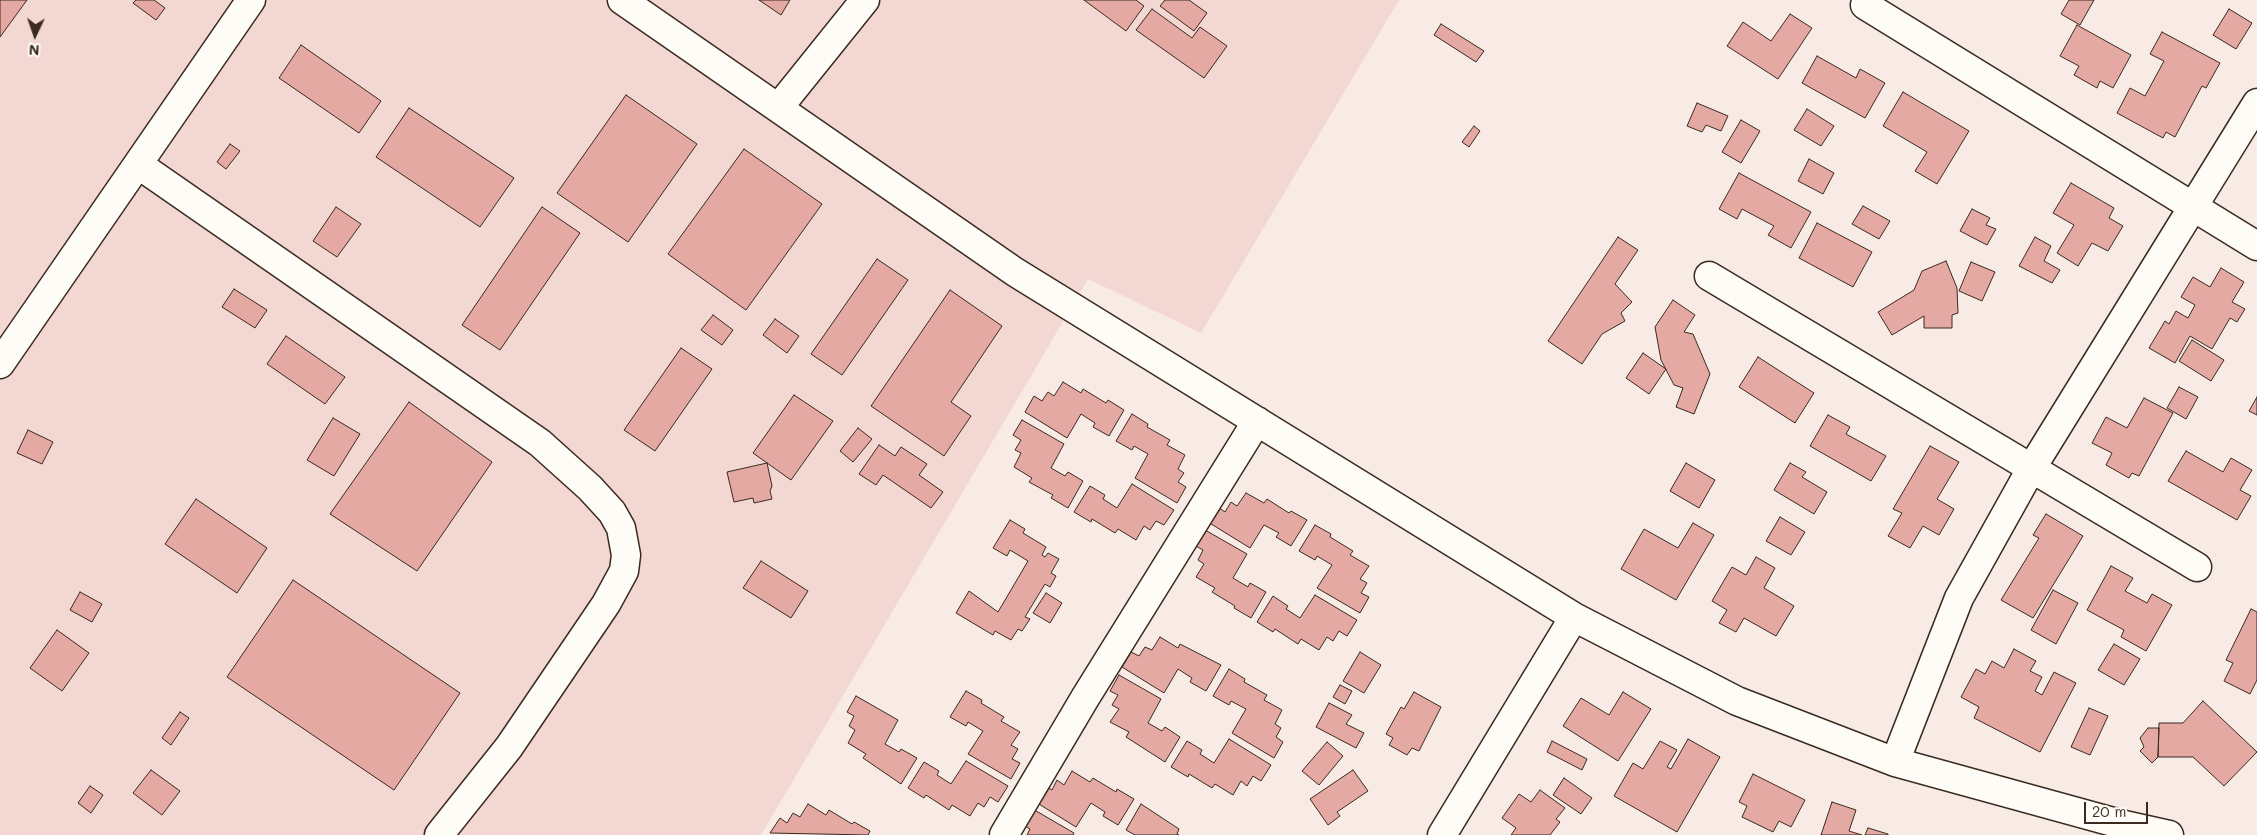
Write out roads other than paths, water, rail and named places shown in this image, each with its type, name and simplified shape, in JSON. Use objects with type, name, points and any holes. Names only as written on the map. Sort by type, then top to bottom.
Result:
[{"type":"street","points":[[0,364],[251,0]]},
{"type":"street","points":[[622,0],[1015,272],[1574,617],[1737,701],[1895,762],[2124,825],[2170,835]]},
{"type":"street","points":[[779,107],[865,0]]},
{"type":"street","points":[[1865,5],[2257,246]]},
{"type":"street","points":[[1895,762],[1958,598],[2031,469],[2195,207],[2257,103]]},
{"type":"street","points":[[139,165],[540,443],[590,488],[612,512],[622,528],[626,555],[624,571],[606,604],[509,747],[438,835]]},
{"type":"street","points":[[1709,276],[2197,566]]},
{"type":"street","points":[[1004,835],[1085,698],[1258,421]]},
{"type":"street","points":[[1442,835],[1574,617]]}]
